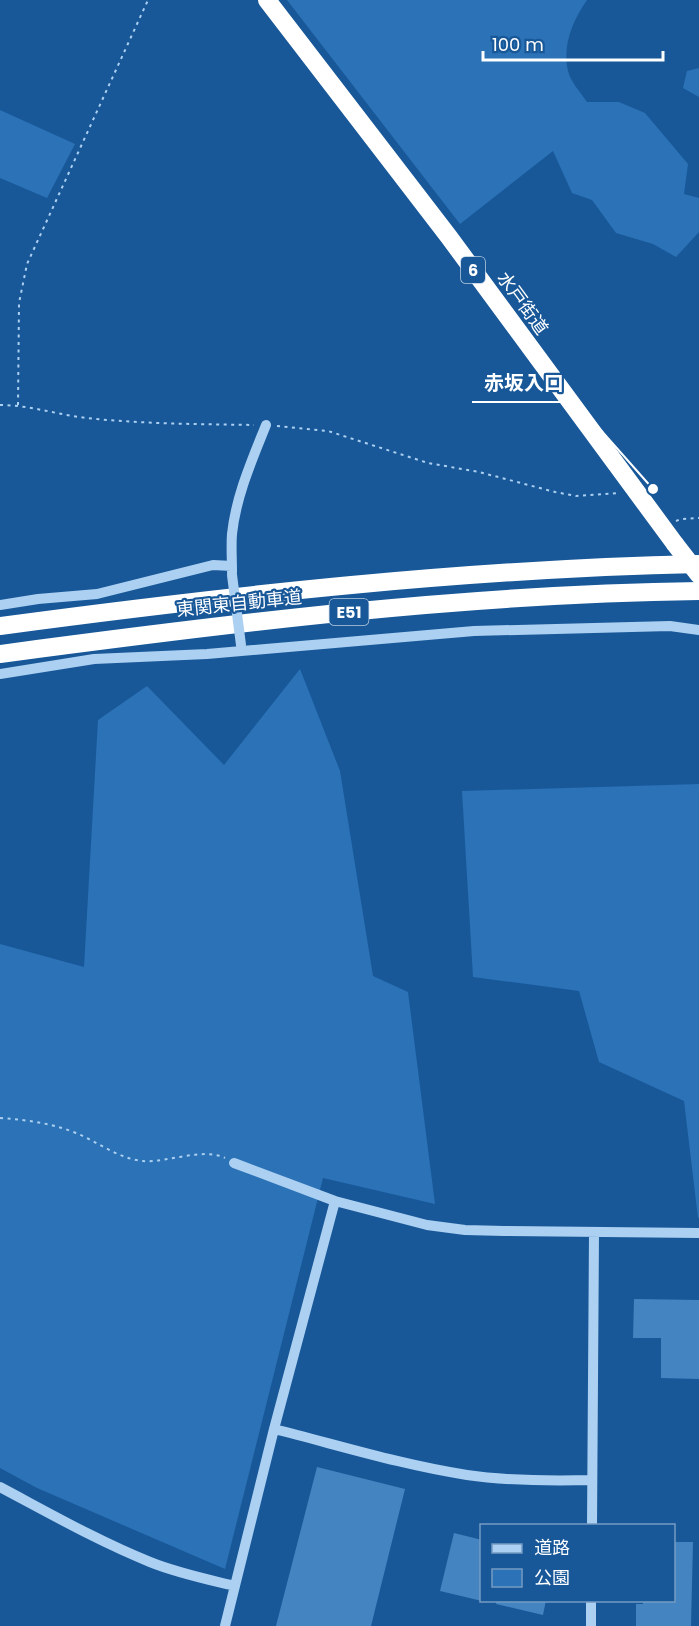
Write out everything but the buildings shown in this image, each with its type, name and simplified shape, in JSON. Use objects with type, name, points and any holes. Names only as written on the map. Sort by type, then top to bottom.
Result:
[{"type":"highway","name":"水戸街道","points":[[267,0],[449,237],[699,575]]},
{"type":"highway","name":"東関東自動車道","points":[[0,626],[135,608],[386,581],[699,564]]},
{"type":"highway","name":"東関東自動車道","points":[[0,654],[138,635],[387,609],[524,598],[699,591]]},
{"type":"street","points":[[241,649],[232,570],[232,531],[243,483],[266,425]]},
{"type":"street","points":[[0,605],[97,594],[213,565],[232,570]]},
{"type":"street","points":[[0,674],[94,659],[474,632],[670,626],[699,630]]},
{"type":"street","points":[[234,1163],[335,1201],[426,1225],[475,1230],[699,1233]]},
{"type":"street","points":[[225,1626],[274,1429],[335,1201]]},
{"type":"street","points":[[592,1524],[594,1233]]},
{"type":"street","points":[[274,1429],[433,1469],[470,1475],[555,1481],[592,1480]]},
{"type":"street","points":[[0,1487],[110,1545],[152,1563],[235,1586]]},
{"type":"street","points":[[591,1602],[591,1626]]},
{"type":"path","points":[[18,405],[19,303],[27,264],[148,0]]},
{"type":"path","points":[[0,405],[18,405],[83,418],[124,422],[266,425],[328,431],[428,463],[478,472],[576,496],[597,496],[635,490]]},
{"type":"path","points":[[663,528],[681,519],[699,518]]},
{"type":"path","points":[[0,1118],[50,1123],[78,1134],[112,1152],[143,1161],[207,1155],[222,1156],[234,1163]]},
{"type":"green space","points":[[287,0],[587,0],[573,24],[568,42],[566,52],[571,79],[587,102],[619,102],[645,113],[688,164],[684,194],[699,198],[699,232],[676,257],[653,244],[616,233],[592,200],[572,193],[553,151],[460,224]]},
{"type":"green space","points":[[699,68],[699,97],[683,88],[687,71]]},
{"type":"green space","points":[[0,110],[75,144],[47,198],[0,178]]},
{"type":"green space","points":[[300,669],[340,771],[373,976],[408,992],[435,1204],[323,1178],[225,1569],[37,1488],[0,1468],[0,944],[84,967],[98,720],[147,686],[224,765]]},
{"type":"green space","points":[[699,784],[698,1218],[684,1101],[599,1062],[579,991],[473,977],[462,791]]},
{"type":"place","name":"赤坂入口","points":[[653,489]]}]
